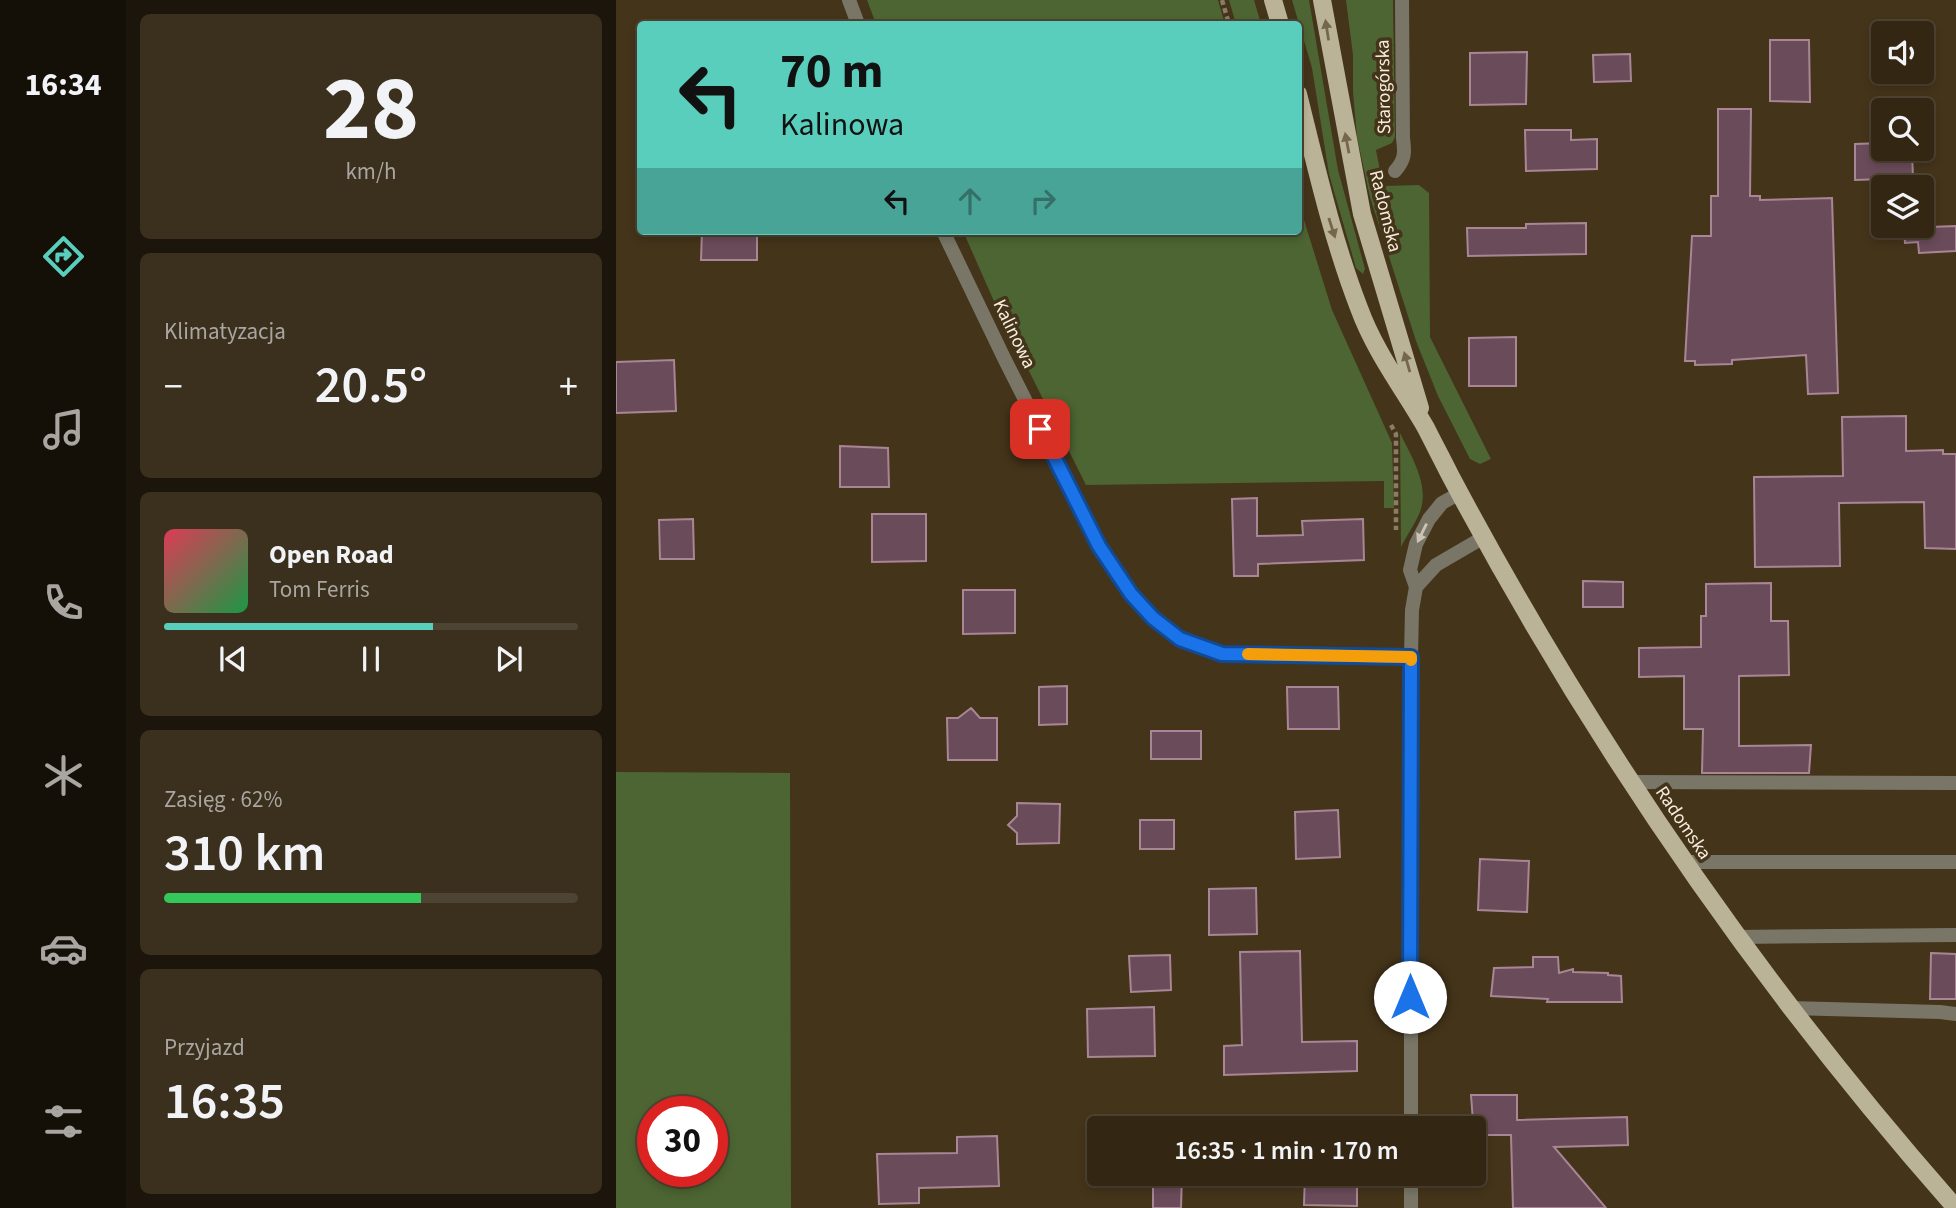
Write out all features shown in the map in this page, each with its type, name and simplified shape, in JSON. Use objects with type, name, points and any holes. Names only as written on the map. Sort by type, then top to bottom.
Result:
[{"type":"main road","points":[[1273,0],[1279,21]]},
{"type":"main road","name":"Radomska","points":[[1322,0],[1362,214],[1426,428]]},
{"type":"main road","name":"Radomska","points":[[1302,110],[1322,193],[1371,337],[1426,428],[1484,537],[1564,677],[1736,937],[1790,1008],[1956,1208]]},
{"type":"street","points":[[849,0],[857,21]]},
{"type":"street","name":"Starogórska","points":[[1395,171],[1405,154],[1402,0]]},
{"type":"street","name":"Kalinowa","points":[[945,235],[1099,546],[1131,594],[1153,618],[1180,639],[1222,654],[1411,657]]},
{"type":"street","points":[[1411,1116],[1411,657],[1412,610],[1416,587],[1410,570],[1416,544],[1429,519],[1442,503],[1460,493]]},
{"type":"street","points":[[1416,587],[1436,565],[1484,537]]},
{"type":"street","points":[[1631,782],[1956,783]]},
{"type":"street","points":[[1684,862],[1956,862]]},
{"type":"street","points":[[1736,937],[1956,935]]},
{"type":"street","points":[[1790,1008],[1956,1014]]},
{"type":"street","points":[[1411,1186],[1411,1208]]},
{"type":"path","points":[[1222,0],[1228,21]]},
{"type":"path","points":[[1391,424],[1396,434],[1396,532]]},
{"type":"green space","points":[[867,0],[1218,0],[1224,21],[875,21]]},
{"type":"green space","points":[[1229,0],[1254,0],[1260,21],[1235,21]]},
{"type":"green space","points":[[1292,0],[1309,0],[1338,170],[1365,269],[1363,274],[1356,268],[1329,174],[1312,68],[1302,34],[1302,21],[1298,21]]},
{"type":"green space","points":[[1346,0],[1393,0],[1395,137],[1392,143],[1376,150],[1383,186],[1419,185],[1429,193],[1430,337],[1491,459],[1480,464],[1470,459],[1438,396],[1416,341],[1370,197],[1357,137],[1353,55]]},
{"type":"green space","points":[[1302,214],[1332,310],[1392,443],[1394,508],[1384,508],[1384,481],[1086,485],[993,299],[965,235],[1302,235]]},
{"type":"green space","points":[[1400,433],[1418,471],[1423,492],[1420,512],[1401,547]]},
{"type":"green space","points":[[616,772],[790,773],[791,1208],[616,1208]]},
{"type":"building","points":[[1770,40],[1809,40],[1810,102],[1770,101]]},
{"type":"building","points":[[1527,52],[1526,104],[1470,105],[1470,53]]},
{"type":"building","points":[[1630,54],[1631,81],[1594,82],[1593,55]]},
{"type":"building","points":[[1718,109],[1751,109],[1750,196],[1760,196],[1760,200],[1832,198],[1838,393],[1808,394],[1806,355],[1732,360],[1732,364],[1695,365],[1695,361],[1685,361],[1692,236],[1711,236],[1711,196],[1718,196]]},
{"type":"building","points":[[1525,130],[1571,130],[1571,140],[1597,139],[1597,169],[1526,171]]},
{"type":"building","points":[[1871,143],[1871,161],[1912,161],[1913,175],[1871,175],[1871,179],[1855,180],[1855,144]]},
{"type":"building","points":[[1586,223],[1586,254],[1468,256],[1467,228],[1526,228],[1526,224]]},
{"type":"building","points":[[1956,226],[1956,251],[1919,253],[1918,242],[1905,243],[1905,238],[1934,238],[1934,227]]},
{"type":"building","points":[[702,235],[757,235],[757,260],[701,260]]},
{"type":"building","points":[[1516,337],[1516,386],[1469,386],[1469,338]]},
{"type":"building","points":[[674,360],[676,411],[616,413],[616,362]]},
{"type":"building","points":[[1906,416],[1906,451],[1943,450],[1943,454],[1956,454],[1956,549],[1925,548],[1924,502],[1839,503],[1840,566],[1755,567],[1754,477],[1843,476],[1842,417]]},
{"type":"building","points":[[840,446],[888,448],[889,487],[840,487]]},
{"type":"building","points":[[1257,498],[1257,536],[1303,535],[1302,521],[1363,519],[1364,560],[1258,564],[1258,576],[1234,576],[1232,499]]},
{"type":"building","points":[[872,514],[926,514],[926,561],[872,562]]},
{"type":"building","points":[[693,519],[694,559],[660,559],[659,520]]},
{"type":"building","points":[[1583,581],[1623,582],[1623,607],[1583,607]]},
{"type":"building","points":[[1771,583],[1771,621],[1788,621],[1789,675],[1739,676],[1739,746],[1811,745],[1809,773],[1702,773],[1703,729],[1684,729],[1684,676],[1639,677],[1639,648],[1701,647],[1701,616],[1706,616],[1706,584]]},
{"type":"building","points":[[963,590],[1015,590],[1015,633],[963,634]]},
{"type":"building","points":[[1067,686],[1067,724],[1039,725],[1039,687]]},
{"type":"building","points":[[1287,687],[1338,687],[1339,729],[1288,729]]},
{"type":"building","points":[[971,708],[980,718],[997,718],[997,760],[948,760],[947,718],[958,718]]},
{"type":"building","points":[[1151,731],[1201,731],[1201,759],[1151,759]]},
{"type":"building","points":[[1017,803],[1060,804],[1059,843],[1017,844],[1017,833],[1008,825],[1017,816]]},
{"type":"building","points":[[1338,810],[1340,857],[1296,859],[1295,812]]},
{"type":"building","points":[[1140,820],[1174,820],[1174,849],[1140,849]]},
{"type":"building","points":[[1480,859],[1529,861],[1527,912],[1478,910]]},
{"type":"building","points":[[1256,888],[1257,934],[1209,935],[1209,889]]},
{"type":"building","points":[[1300,951],[1302,1042],[1357,1041],[1357,1071],[1224,1075],[1224,1046],[1242,1045],[1240,952]]},
{"type":"building","points":[[1931,953],[1956,954],[1956,999],[1930,999]]},
{"type":"building","points":[[1170,955],[1171,990],[1131,992],[1129,956]]},
{"type":"building","points":[[1533,957],[1558,957],[1559,973],[1573,969],[1573,972],[1621,976],[1622,1002],[1547,1002],[1548,999],[1491,996],[1494,968],[1533,967]]},
{"type":"building","points":[[1154,1007],[1155,1056],[1088,1057],[1087,1009]]},
{"type":"building","points":[[1471,1095],[1517,1095],[1517,1120],[1627,1117],[1628,1145],[1554,1147],[1606,1208],[1513,1208],[1511,1135],[1486,1135],[1486,1116],[1473,1116]]},
{"type":"building","points":[[997,1136],[999,1186],[919,1188],[919,1203],[879,1204],[877,1154],[957,1153],[957,1137]]},
{"type":"building","points":[[1153,1186],[1182,1186],[1181,1208],[1153,1208]]},
{"type":"building","points":[[1305,1186],[1357,1186],[1357,1206],[1304,1205]]},
{"type":"slow traffic","points":[[1248,654],[1411,657],[1411,660]]},
{"type":"route","points":[[1040,429],[1099,546],[1131,594],[1153,618],[1180,639],[1222,654],[1411,657],[1410,997]]}]
